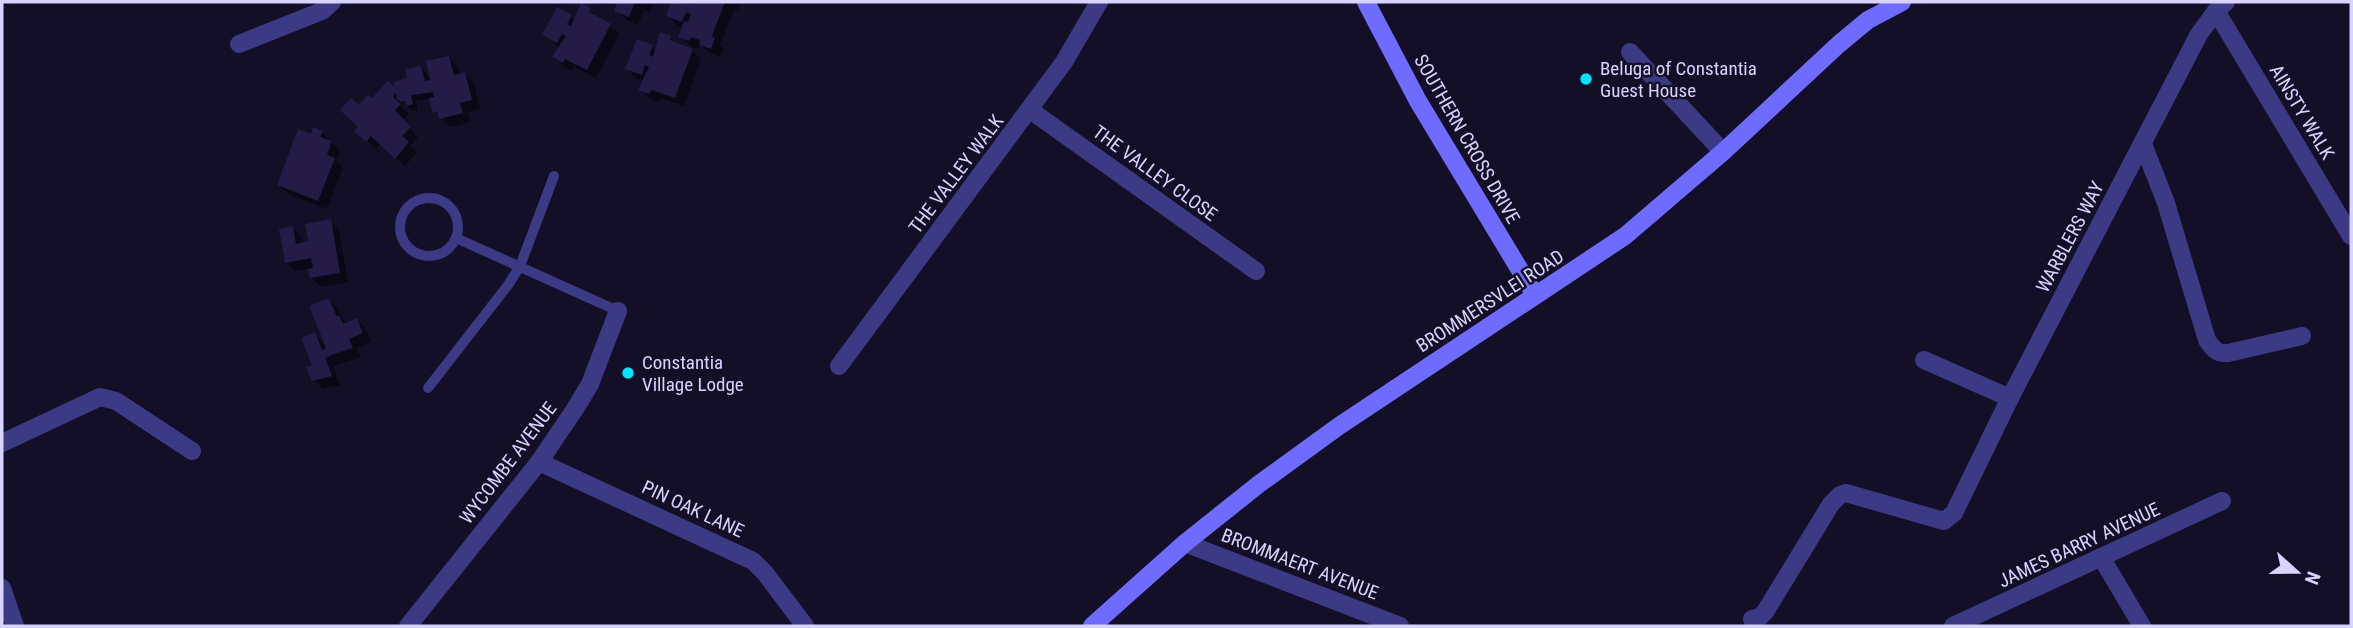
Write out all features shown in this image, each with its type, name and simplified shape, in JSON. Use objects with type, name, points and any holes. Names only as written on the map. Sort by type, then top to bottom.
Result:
[{"type":"street","points":[[239,44],[322,11],[332,2]]},
{"type":"street","name":"THE VALLEY WALK","points":[[839,366],[1030,110],[1064,62],[1099,2]]},
{"type":"street","name":"SOUTHERN CROSS DRIVE","points":[[1366,2],[1418,101],[1535,295]]},
{"type":"street","name":"BROMMERSVLEI ROAD","points":[[1092,626],[1185,543],[1259,484],[1339,426],[1625,236],[1723,152],[1867,20],[1902,2]]},
{"type":"street","name":"WARBLERS WAY","points":[[1752,619],[1765,612],[1831,504],[1840,495],[1846,493],[1944,521],[1954,513],[2010,398],[2199,34],[2221,6]]},
{"type":"street","name":"AINSTY WALK","points":[[2221,6],[2351,236]]},
{"type":"street","points":[[1630,52],[1723,152]]},
{"type":"street","name":"THE VALLEY CLOSE","points":[[1030,110],[1256,271]]},
{"type":"street","points":[[2143,144],[2166,203],[2207,340],[2213,349],[2228,353],[2302,336]]},
{"type":"street","name":"WYCOMBE AVENUE","points":[[408,626],[539,462],[590,384],[618,311]]},
{"type":"street","points":[[1924,360],[2010,398]]},
{"type":"street","points":[[2,443],[100,397],[116,401],[192,451]]},
{"type":"street","name":"PIN OAK LANE","points":[[539,462],[753,561],[765,572],[805,626]]},
{"type":"street","name":"JAMES BARRY AVENUE","points":[[1953,626],[2222,500]]},
{"type":"street","name":"BROMMAERT AVENUE","points":[[1185,543],[1400,626]]},
{"type":"street","points":[[2101,557],[2142,626]]},
{"type":"street","points":[[2,588],[16,626]]},
{"type":"lane","points":[[428,388],[520,266],[554,176]]},
{"type":"lane","points":[[434,198],[446,203],[455,213],[459,225],[456,238],[449,249],[438,255],[424,256],[412,251],[404,242],[400,229],[402,216],[410,205],[421,199],[434,198]]},
{"type":"lane","points":[[456,238],[618,311]]},
{"type":"building","points":[[617,2],[635,2],[629,17],[614,11]]},
{"type":"building","points":[[671,2],[725,2],[712,36],[715,38],[711,49],[699,45],[700,40],[691,37],[689,41],[678,37],[684,21],[688,22],[691,14],[686,12],[682,22],[666,16]]},
{"type":"building","points":[[581,3],[591,8],[589,12],[611,24],[587,70],[565,59],[563,63],[552,57],[566,36],[562,34],[557,43],[542,35],[557,7],[572,15],[567,24],[571,26]]},
{"type":"building","points":[[660,32],[671,36],[670,40],[693,49],[675,98],[651,90],[649,94],[638,90],[649,67],[645,65],[642,75],[625,69],[637,39],[653,45],[649,55],[653,57]]},
{"type":"building","points":[[449,56],[454,75],[465,72],[472,100],[460,103],[463,113],[439,119],[437,112],[433,113],[429,98],[434,97],[433,92],[411,95],[413,104],[406,106],[405,101],[397,99],[396,93],[393,97],[401,104],[395,110],[411,127],[402,136],[409,142],[395,159],[371,136],[366,142],[354,131],[358,127],[340,110],[351,98],[359,105],[368,95],[372,98],[388,81],[395,87],[393,82],[407,78],[405,69],[421,66],[425,81],[430,80],[426,61]]},
{"type":"building","points":[[313,127],[323,131],[320,137],[332,141],[327,155],[335,158],[318,201],[277,185],[298,129],[311,134]]},
{"type":"building","points":[[331,219],[340,273],[310,278],[308,269],[313,268],[311,258],[285,263],[279,229],[293,226],[296,244],[308,241],[305,224]]},
{"type":"building","points":[[329,298],[343,324],[357,318],[363,333],[349,339],[353,348],[325,357],[332,376],[312,381],[306,367],[312,365],[301,338],[315,332],[322,350],[326,348],[309,306]]},
{"type":"place","name":"Beluga of Constantia Guest House","points":[[1586,79]]},
{"type":"place","name":"Constantia Village Lodge","points":[[628,373]]}]
